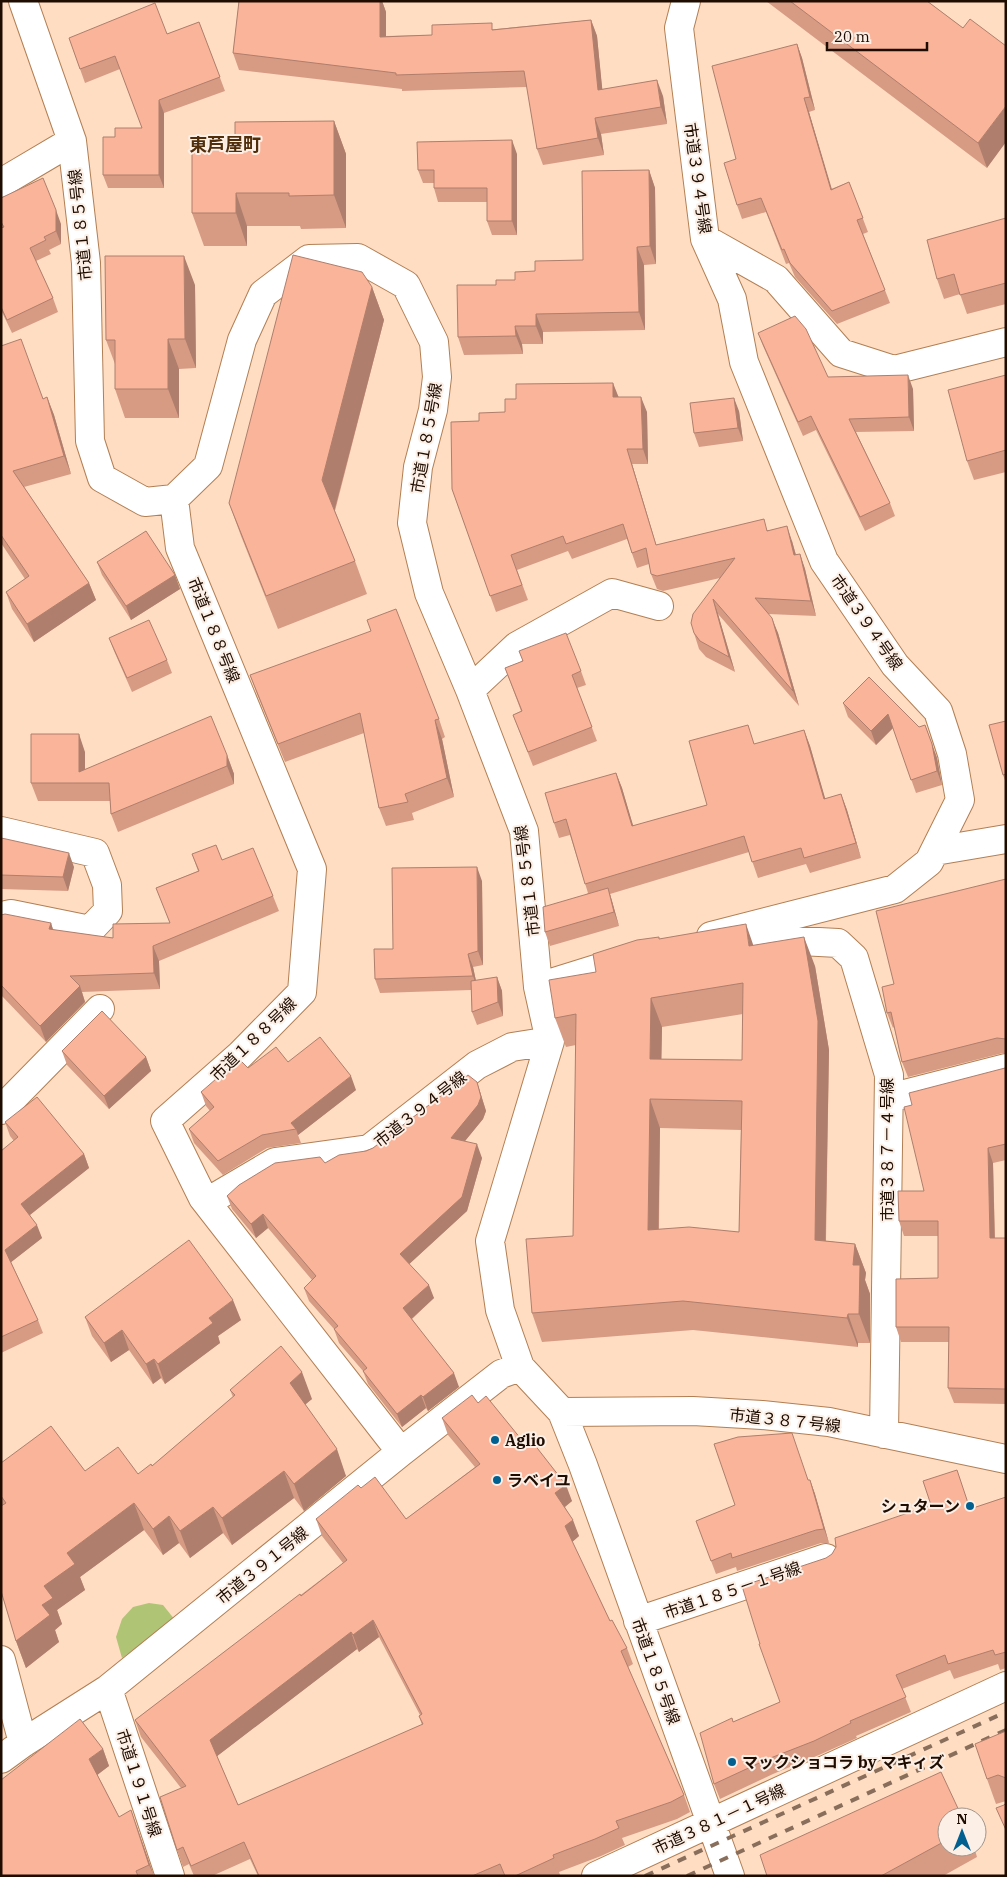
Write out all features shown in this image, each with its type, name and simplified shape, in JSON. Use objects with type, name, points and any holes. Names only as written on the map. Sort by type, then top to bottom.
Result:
[{"type":"street","name":"市道１８５号線","points":[[23,1],[72,141],[86,263],[90,441],[102,478],[145,502],[174,499],[208,466],[242,340],[263,294],[308,259],[358,258],[406,285],[434,342],[437,377],[432,410],[418,467],[412,522],[429,593],[470,690],[524,831],[538,987],[550,1041],[490,1240],[500,1310],[520,1367],[562,1412],[583,1465],[730,1876]]},
{"type":"street","name":"市道３９４号線","points":[[684,942],[895,889],[929,862],[960,800],[952,754],[938,711],[895,666],[824,562],[744,362],[732,299],[705,239],[679,28],[686,1]]},
{"type":"street","points":[[1,183],[72,141]]},
{"type":"street","points":[[705,239],[776,279],[841,353],[894,370],[1006,342]]},
{"type":"street","name":"市道１８８号線","points":[[174,499],[180,548],[312,869],[302,992],[240,1055],[165,1121],[207,1202],[401,1452]]},
{"type":"street","points":[[470,690],[516,646],[612,593],[659,606]]},
{"type":"street","points":[[1,831],[95,854],[107,885],[108,911],[90,930],[11,914],[1,916]]},
{"type":"street","points":[[935,851],[1006,839]]},
{"type":"street","name":"市道３８７－４号線","points":[[748,927],[761,939],[838,943],[854,958],[889,1075],[884,1434]]},
{"type":"street","points":[[538,987],[657,950]]},
{"type":"street","points":[[1,1110],[100,1009]]},
{"type":"street","name":"市道３９４号線","points":[[207,1202],[275,1162],[369,1149],[477,1065],[512,1047],[550,1041]]},
{"type":"street","points":[[889,1098],[1006,1068]]},
{"type":"street","name":"市道３９１号線","points":[[1,1759],[108,1689],[401,1452],[501,1374],[520,1367]]},
{"type":"street","name":"市道３８７号線","points":[[562,1412],[693,1411],[762,1415],[829,1422],[1006,1459]]},
{"type":"street","name":"市道１８５－１号線","points":[[638,1621],[826,1558]]},
{"type":"street","points":[[1,1660],[23,1743]]},
{"type":"street","name":"市道３８１－１号線","points":[[596,1876],[1006,1686]]},
{"type":"street","name":"市道１９１号線","points":[[108,1689],[170,1876]]},
{"type":"green space","points":[[149,1603],[163,1605],[175,1620],[122,1658],[116,1637],[122,1619],[133,1607]]},
{"type":"building","points":[[239,1],[380,1],[380,37],[432,35],[432,25],[492,23],[492,30],[591,20],[598,90],[657,80],[661,107],[595,118],[598,138],[537,149],[524,71],[396,75],[396,73],[233,53]]},
{"type":"building","points":[[790,1],[927,1],[963,28],[970,19],[1006,46],[1006,106],[978,143]]},
{"type":"building","points":[[155,3],[167,34],[199,22],[220,77],[159,100],[159,175],[103,175],[103,137],[115,137],[115,128],[142,128],[115,56],[80,69],[69,38]]},
{"type":"building","points":[[797,44],[810,97],[804,98],[831,190],[849,182],[863,218],[857,220],[885,290],[832,311],[790,263],[784,249],[782,250],[761,198],[737,205],[724,163],[736,159],[712,66]]},
{"type":"building","points":[[334,121],[334,195],[289,196],[289,193],[236,193],[236,213],[192,213],[192,150],[235,150],[235,122]]},
{"type":"building","points":[[512,140],[512,221],[487,221],[487,188],[434,188],[434,170],[418,170],[417,142]]},
{"type":"building","points":[[649,170],[650,246],[637,247],[639,312],[536,314],[536,326],[515,326],[516,336],[458,337],[457,285],[496,285],[496,280],[515,280],[515,272],[535,271],[535,261],[583,260],[582,171]]},
{"type":"building","points":[[43,178],[56,210],[56,231],[44,237],[46,240],[30,248],[53,298],[7,320],[1,307],[1,228],[4,227],[1,222],[1,198]]},
{"type":"building","points":[[1006,218],[1006,283],[960,295],[954,274],[937,279],[927,240]]},
{"type":"building","points":[[293,255],[362,272],[372,287],[322,480],[355,561],[266,596],[229,503]]},
{"type":"building","points":[[105,256],[184,256],[185,339],[168,339],[168,389],[115,389],[115,340],[106,340]]},
{"type":"building","points":[[795,316],[806,329],[828,377],[908,375],[909,417],[849,419],[890,503],[860,517],[811,416],[798,422],[758,333]]},
{"type":"building","points":[[21,339],[43,399],[47,397],[64,456],[13,471],[89,583],[27,624],[6,592],[29,576],[1,535],[1,346]]},
{"type":"building","points":[[1006,375],[1006,450],[967,461],[948,390]]},
{"type":"building","points":[[613,383],[613,397],[641,397],[643,449],[627,449],[656,545],[764,519],[767,531],[787,526],[794,555],[800,554],[811,601],[755,598],[772,618],[793,691],[713,599],[729,657],[700,641],[694,633],[691,623],[693,614],[735,558],[657,576],[651,574],[646,548],[632,553],[623,524],[566,544],[563,536],[511,555],[522,585],[490,596],[452,489],[451,422],[479,421],[479,413],[505,412],[505,399],[516,399],[516,384]]},
{"type":"building","points":[[734,398],[738,428],[694,433],[690,403]]},
{"type":"building","points":[[146,531],[175,575],[126,606],[97,562]]},
{"type":"building","points":[[396,609],[439,719],[435,720],[447,778],[405,794],[408,802],[379,808],[360,713],[278,744],[250,675],[371,631],[367,620]]},
{"type":"building","points":[[149,620],[167,660],[127,678],[109,638]]},
{"type":"building","points":[[566,633],[581,671],[572,675],[592,727],[528,752],[513,715],[522,711],[505,668],[523,661],[519,651]]},
{"type":"building","points":[[869,677],[919,727],[925,725],[932,744],[937,771],[911,780],[888,714],[871,731],[843,703]]},
{"type":"building","points":[[211,716],[227,755],[227,766],[111,814],[109,783],[31,783],[31,734],[79,734],[79,772]]},
{"type":"building","points":[[1006,721],[1006,774],[1003,775],[989,725]]},
{"type":"building","points":[[748,725],[754,744],[804,730],[824,799],[841,794],[856,843],[804,858],[801,848],[752,862],[744,836],[585,884],[566,819],[554,823],[545,793],[616,773],[632,826],[707,805],[689,741]]},
{"type":"building","points":[[1,838],[69,853],[63,877],[1,875]]},
{"type":"building","points":[[216,845],[222,860],[253,848],[273,896],[153,946],[154,973],[70,976],[80,986],[40,1026],[1,985],[1,915],[5,914],[51,923],[49,929],[113,938],[113,924],[170,923],[156,888],[199,871],[192,854]]},
{"type":"building","points":[[477,867],[478,951],[468,954],[473,976],[375,979],[374,949],[393,949],[392,868]]},
{"type":"building","points":[[1006,879],[1006,1039],[997,1038],[902,1062],[891,1012],[887,1013],[882,987],[894,984],[876,911]]},
{"type":"building","points":[[608,888],[614,912],[545,932],[543,907]]},
{"type":"building","points":[[746,924],[749,946],[804,937],[818,1021],[815,1240],[855,1244],[853,1265],[860,1265],[859,1314],[848,1314],[847,1318],[683,1301],[532,1313],[526,1239],[573,1236],[576,1014],[555,1018],[549,980],[596,972],[593,954],[637,940],[659,937],[659,939]],"holes":[[[743,983],[742,1060],[650,1059],[651,998]],[[650,1099],[742,1101],[739,1232],[689,1227],[648,1230]]]},
{"type":"building","points":[[497,977],[498,1002],[472,1012],[471,981]]},
{"type":"building","points":[[102,1011],[146,1057],[104,1096],[62,1051]]},
{"type":"building","points":[[320,1037],[351,1076],[291,1123],[296,1129],[262,1135],[218,1161],[189,1129],[214,1107],[201,1092],[239,1059],[248,1068],[276,1047],[288,1062]]},
{"type":"building","points":[[1006,1068],[1006,1144],[988,1148],[990,1238],[1006,1238],[1006,1389],[948,1388],[949,1327],[896,1327],[896,1279],[938,1278],[938,1221],[899,1221],[898,1191],[924,1191],[904,1107],[912,1105],[909,1093]]},
{"type":"building","points":[[468,1075],[477,1082],[481,1097],[478,1105],[451,1138],[477,1144],[462,1197],[400,1254],[429,1285],[403,1308],[454,1373],[397,1414],[363,1371],[367,1368],[334,1329],[338,1326],[304,1288],[316,1276],[263,1214],[251,1224],[227,1196],[239,1185],[275,1163],[320,1157],[325,1163],[339,1155],[366,1151],[373,1148]]},
{"type":"building","points":[[37,1097],[84,1154],[21,1204],[37,1225],[5,1250],[38,1320],[1,1337],[1,1151],[18,1137],[5,1122]]},
{"type":"building","points":[[189,1240],[233,1300],[209,1318],[213,1323],[158,1364],[154,1359],[146,1364],[122,1330],[104,1343],[85,1317]]},
{"type":"building","points":[[281,1346],[302,1372],[290,1383],[337,1449],[294,1484],[284,1471],[222,1518],[213,1507],[180,1531],[169,1516],[153,1529],[134,1503],[67,1553],[75,1564],[44,1586],[53,1598],[42,1605],[50,1615],[16,1641],[1,1591],[1,1506],[6,1503],[1,1496],[1,1463],[51,1426],[85,1471],[118,1447],[138,1474],[151,1464],[152,1466],[235,1395],[230,1390]]},
{"type":"building","points":[[472,1395],[478,1403],[486,1396],[521,1439],[527,1435],[566,1485],[555,1493],[573,1520],[565,1526],[610,1621],[612,1620],[627,1648],[621,1651],[684,1795],[671,1802],[616,1821],[619,1828],[553,1855],[554,1858],[515,1876],[505,1876],[500,1864],[472,1876],[259,1876],[244,1842],[191,1866],[183,1847],[177,1850],[160,1797],[186,1786],[135,1720],[347,1560],[316,1519],[358,1485],[361,1488],[375,1477],[406,1519],[480,1464],[442,1418]],"holes":[[[373,1620],[422,1714],[419,1716],[423,1724],[238,1805],[210,1740],[351,1632],[353,1635]]]},
{"type":"building","points":[[792,1433],[808,1480],[810,1480],[824,1529],[732,1558],[731,1553],[711,1561],[696,1521],[735,1505],[714,1444],[738,1437]]},
{"type":"building","points":[[957,1470],[970,1509],[1006,1497],[1006,1652],[995,1655],[993,1650],[948,1664],[945,1655],[896,1675],[906,1697],[850,1721],[851,1723],[814,1741],[768,1759],[714,1784],[700,1733],[732,1718],[733,1722],[780,1702],[759,1644],[742,1586],[826,1558],[832,1554],[836,1547],[835,1538],[931,1505],[923,1481]]},
{"type":"building","points":[[80,1719],[103,1749],[89,1759],[119,1817],[131,1810],[149,1865],[136,1871],[138,1876],[1,1876],[1,1780]]},
{"type":"building","points":[[1006,1731],[1006,1778],[998,1775],[987,1779],[975,1744]]},
{"type":"building","points":[[941,1772],[957,1807],[937,1807],[937,1845],[881,1876],[767,1876],[760,1855]]},
{"type":"building","points":[[1006,1803],[1006,1830],[996,1808]]},
{"type":"railway","points":[[645,1876],[1006,1712]]},
{"type":"railway","points":[[687,1876],[1006,1730]]},
{"type":"place","name":"Aglio","points":[[495,1440]]},
{"type":"place","name":"ラベイユ","points":[[497,1480]]},
{"type":"place","name":"シュターン","points":[[970,1506]]},
{"type":"place","name":"マックショコラ by マキィズ","points":[[732,1762]]},
{"type":"district","name":"東芦屋町","points":[[225,145]]}]
